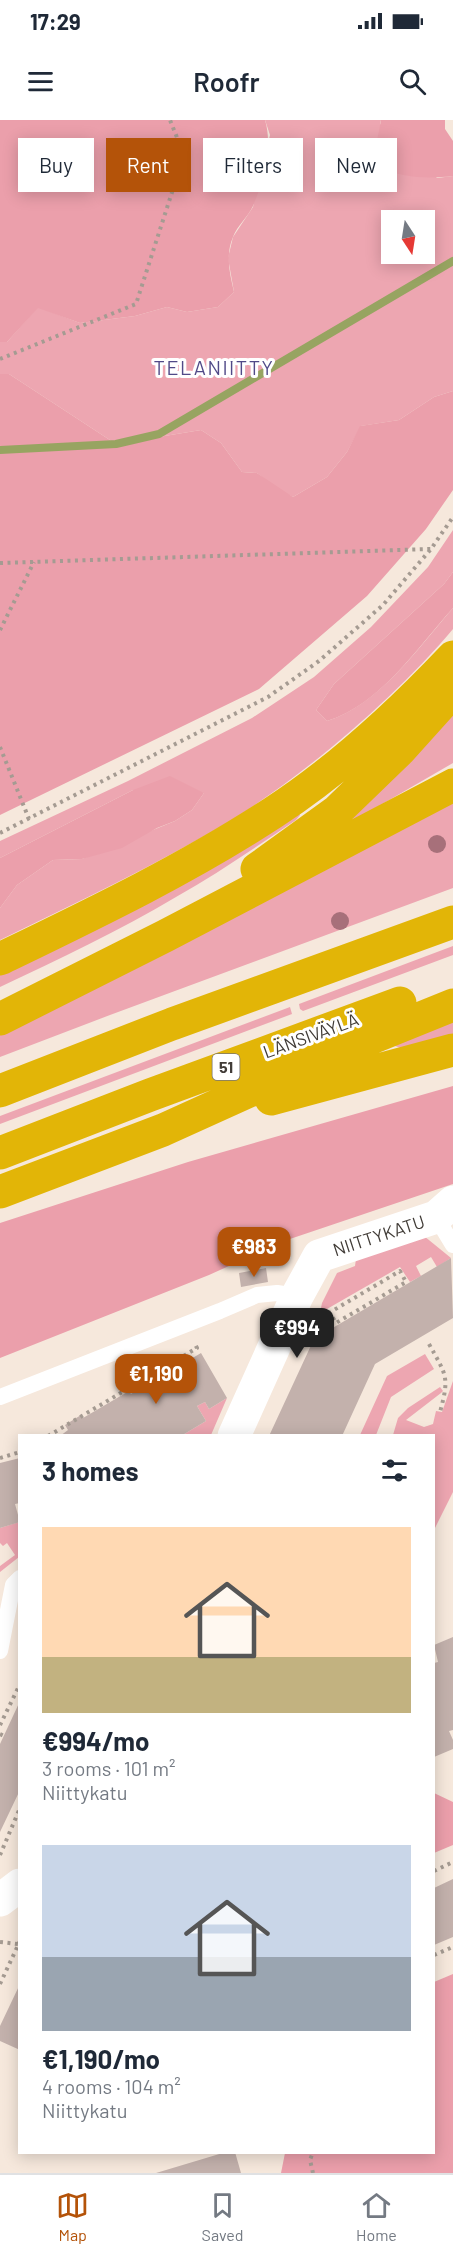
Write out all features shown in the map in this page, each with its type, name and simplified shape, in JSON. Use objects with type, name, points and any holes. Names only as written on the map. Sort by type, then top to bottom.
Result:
[{"type":"highway","points":[[0,959],[111,905],[208,853],[275,811],[344,759],[398,713],[453,657]]},
{"type":"highway","points":[[165,936],[336,812],[400,750],[453,691]]},
{"type":"highway","points":[[0,1019],[165,936],[453,785]]},
{"type":"highway","points":[[0,1091],[172,1024],[453,922]]},
{"type":"highway","name":"LÄNSIVÄYLÄ","points":[[0,1153],[161,1091],[453,984]]},
{"type":"highway","points":[[0,1192],[163,1130],[322,1058],[453,1005]]},
{"type":"highway","points":[[163,1130],[453,1050]]},
{"type":"street","name":"NIITTYKATU","points":[[235,1434],[294,1304],[319,1256],[445,1210]]},
{"type":"street","points":[[0,1900],[18,1886]]},
{"type":"lane","points":[[445,1210],[453,1245]]},
{"type":"lane","points":[[0,1398],[257,1295],[276,1293],[294,1304]]},
{"type":"lane","points":[[0,1651],[13,1585],[18,1580]]},
{"type":"path","points":[[0,359],[136,304],[184,155],[170,120]]},
{"type":"path","points":[[0,832],[268,697],[319,661],[383,605],[431,549],[453,517]]},
{"type":"path","points":[[0,563],[431,549]]},
{"type":"path","points":[[0,630],[34,562]]},
{"type":"path","points":[[0,747],[29,819]]},
{"type":"path","points":[[294,1304],[316,1321],[400,1272],[406,1282],[336,1323],[330,1313]]},
{"type":"path","points":[[51,1434],[197,1348],[188,1324]]},
{"type":"path","points":[[429,1344],[446,1376],[445,1393],[440,1412]]},
{"type":"path","points":[[0,1458],[18,1453]]},
{"type":"path","points":[[0,1725],[18,1688]]},
{"type":"path","points":[[0,1855],[18,1813]]},
{"type":"path","points":[[435,1871],[453,1862]]},
{"type":"path","points":[[0,1942],[18,1942]]},
{"type":"path","points":[[0,1984],[18,1944]]},
{"type":"path","points":[[435,1955],[453,1947]]},
{"type":"path","points":[[313,2154],[310,2160],[313,2173]]},
{"type":"shaded area","points":[[0,120],[265,120],[268,138],[203,138],[203,192],[259,192],[253,206],[235,233],[229,251],[234,292],[218,307],[187,312],[167,307],[135,316],[80,323],[38,308],[7,342],[0,342]]},
{"type":"shaded area","points":[[265,120],[381,120],[380,124],[395,138],[315,138],[315,192],[397,192],[397,140],[437,178],[453,176],[453,391],[434,397],[399,420],[361,426],[347,452],[327,477],[293,497],[279,490],[257,473],[242,472],[221,443],[201,430],[116,444],[9,374],[0,374],[0,342],[7,342],[38,307],[80,323],[135,316],[167,307],[187,312],[218,307],[234,292],[228,258],[233,237],[253,207],[257,192],[303,192],[303,138],[269,138]]},
{"type":"shaded area","points":[[381,120],[445,120],[445,129],[453,141],[453,176],[416,177],[397,174],[397,138],[378,138]]},
{"type":"shaded area","points":[[0,374],[9,374],[116,444],[201,430],[221,443],[242,472],[257,473],[293,497],[327,477],[347,452],[360,426],[399,420],[434,397],[453,391],[453,490],[426,529],[367,596],[259,689],[0,815]]},
{"type":"shaded area","points":[[453,530],[453,572],[444,584],[334,684],[316,710],[327,721],[364,702],[396,674],[453,608],[453,629],[405,681],[349,733],[289,781],[230,821],[145,868],[0,940],[0,908],[17,885],[53,860],[82,859],[175,821],[192,810],[204,793],[133,790],[0,858],[0,841],[128,781],[252,718],[314,677],[371,627],[428,567]]},
{"type":"shaded area","points":[[453,572],[453,608],[381,689],[346,713],[327,721],[316,710],[334,684],[444,584]]},
{"type":"shaded area","points":[[453,715],[453,763],[346,825]]},
{"type":"shaded area","points":[[170,776],[204,793],[192,810],[122,848],[82,859],[53,860],[17,885],[0,908],[0,858],[133,790]]},
{"type":"shaded area","points":[[453,798],[453,888],[0,1057],[0,1035]]},
{"type":"shaded area","points":[[298,812],[300,815],[296,820],[191,888],[111,933],[0,987],[0,972]]},
{"type":"shaded area","points":[[453,946],[453,955],[303,1011],[300,1009],[299,1004]]},
{"type":"shaded area","points":[[290,1007],[292,1014],[0,1124],[0,1116]]},
{"type":"shaded area","points":[[453,1020],[453,1036],[401,1048],[395,1046],[396,1042]]},
{"type":"shaded area","points":[[453,1086],[453,1184],[284,1241],[209,1275],[0,1358],[0,1223],[188,1162]]},
{"type":"shaded area","points":[[424,1236],[451,1258],[437,1267],[431,1257],[416,1266],[421,1276],[410,1282],[400,1267],[320,1313],[322,1303],[337,1273],[355,1266],[356,1259]]},
{"type":"shaded area","points":[[425,1354],[434,1369],[391,1397],[376,1434],[360,1434],[387,1376]]},
{"type":"shaded area","points":[[453,1381],[453,1492],[435,1528],[435,1434],[393,1434],[398,1418],[408,1408],[440,1387],[443,1391],[441,1393],[406,1420],[424,1427],[433,1424],[436,1411],[442,1412]]},
{"type":"shaded area","points":[[227,1398],[211,1434],[184,1434],[206,1421],[197,1406],[205,1402],[209,1409]]},
{"type":"shaded area","points":[[18,1522],[18,1558],[0,1572],[0,1566],[15,1555],[7,1543],[3,1546],[0,1543],[0,1528]]},
{"type":"shaded area","points":[[435,1793],[453,1802],[453,1845],[435,1853]]},
{"type":"shaded area","points":[[453,1974],[453,2173],[281,2173],[285,2154],[435,2154],[435,1982]]},
{"type":"building","points":[[451,1258],[453,1318],[375,1364],[343,1434],[270,1434],[314,1339]]},
{"type":"building","points":[[266,1268],[268,1282],[241,1287],[239,1273]]},
{"type":"building","points":[[201,1353],[227,1398],[209,1409],[205,1402],[197,1406],[206,1421],[184,1434],[63,1434],[68,1430],[65,1425],[81,1415],[83,1418],[129,1391],[131,1394],[141,1388],[138,1382],[154,1373],[157,1379]]},
{"type":"building","points":[[18,1458],[18,1503],[15,1504],[18,1523],[0,1528],[0,1463]]},
{"type":"building","points":[[453,1637],[453,1730],[449,1731],[453,1740],[453,1749],[435,1757],[435,1663],[438,1662],[435,1645]]},
{"type":"building","points":[[18,1705],[18,1794],[0,1832],[0,1744]]},
{"type":"building","points":[[453,1879],[453,1937],[435,1945],[435,1888]]},
{"type":"building","points":[[18,1988],[18,2049],[0,2041],[0,2026]]},
{"type":"building","points":[[219,2154],[236,2154],[241,2173],[156,2173]]},
{"type":"waterway","points":[[0,450],[116,444],[159,434],[453,261]]},
{"type":"district","name":"TELANIITTY","points":[[214,368]]}]
